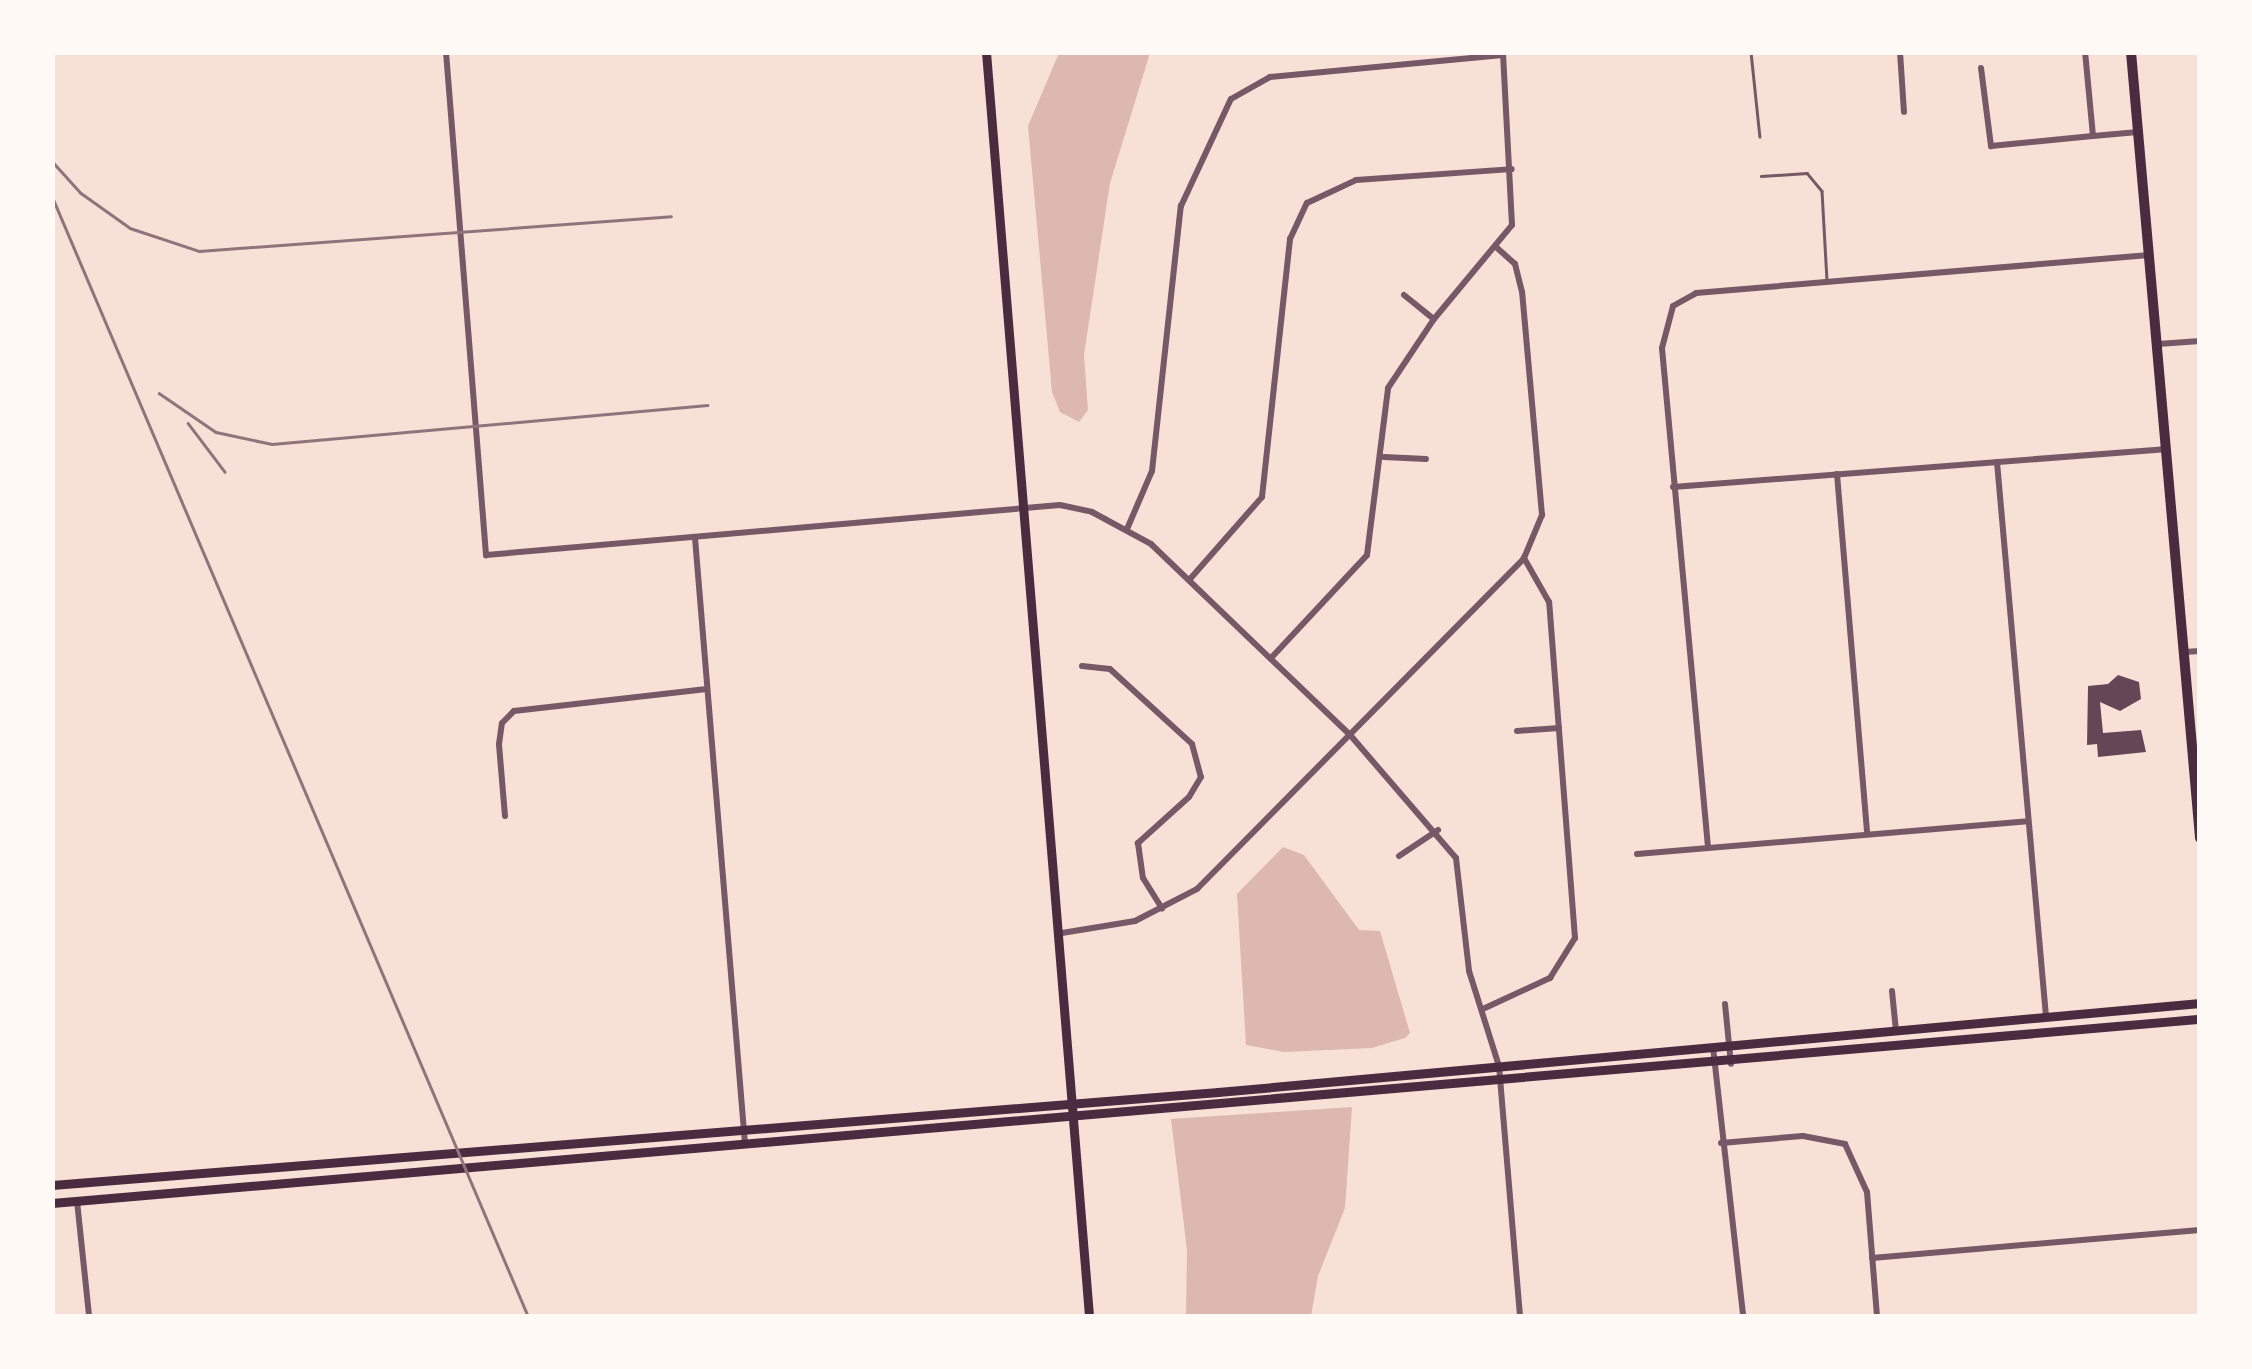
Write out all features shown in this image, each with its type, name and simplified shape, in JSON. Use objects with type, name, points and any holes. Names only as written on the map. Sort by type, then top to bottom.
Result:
[{"type":"main road","points":[[986,52],[1062,933],[1089,1316]]},
{"type":"main road","points":[[2131,52],[2200,838]]},
{"type":"main road","points":[[52,1185],[1499,1066],[2200,1003]]},
{"type":"main road","points":[[52,1203],[1731,1064],[2200,1019]]},
{"type":"street","points":[[446,52],[486,555],[1025,507],[1092,512],[1126,529],[1190,580],[1272,657],[1438,830],[1462,882],[1469,971],[1485,1008],[1499,1066],[1520,1316]]},
{"type":"street","points":[[1900,52],[1904,112]]},
{"type":"street","points":[[2085,52],[2092,136]]},
{"type":"street","points":[[1126,529],[1152,471],[1181,206],[1231,99],[1270,76],[1503,54],[1515,214],[1497,248],[1434,319],[1388,388],[1384,457],[1367,555],[1272,657]]},
{"type":"street","points":[[1982,68],[1991,146],[2138,132]]},
{"type":"street","points":[[1190,580],[1262,498],[1290,239],[1308,203],[1356,180],[1512,169]]},
{"type":"street","points":[[1062,933],[1135,921],[1197,889],[1524,558],[1542,515],[1522,292],[1515,264],[1497,248]]},
{"type":"street","points":[[1708,847],[1662,330],[1673,306],[1696,293],[2149,255]]},
{"type":"street","points":[[1404,294],[1434,319]]},
{"type":"street","points":[[2158,344],[2200,341]]},
{"type":"street","points":[[1673,487],[2167,449]]},
{"type":"street","points":[[1384,457],[1426,459]]},
{"type":"street","points":[[1996,462],[2046,1017]]},
{"type":"street","points":[[1836,474],[1868,834]]},
{"type":"street","points":[[695,538],[745,1145]]},
{"type":"street","points":[[1485,1008],[1550,978],[1575,938],[1549,602],[1524,558]]},
{"type":"street","points":[[2182,652],[2200,651]]},
{"type":"street","points":[[1082,666],[1110,669],[1192,744],[1200,777],[1189,797],[1138,844],[1143,878],[1162,908]]},
{"type":"street","points":[[505,816],[499,744],[502,723],[514,711],[707,690]]},
{"type":"street","points":[[1517,731],[1560,728]]},
{"type":"street","points":[[1637,854],[2028,821]]},
{"type":"street","points":[[1399,856],[1438,830]]},
{"type":"street","points":[[1892,991],[1896,1031]]},
{"type":"street","points":[[1725,1004],[1731,1064]]},
{"type":"street","points":[[1713,1047],[1742,1316]]},
{"type":"street","points":[[1721,1143],[1803,1136],[1845,1144],[1864,1180],[1878,1316]]},
{"type":"street","points":[[77,1201],[89,1316]]},
{"type":"street","points":[[1872,1258],[2200,1230]]},
{"type":"lane","points":[[1751,52],[1760,137]]},
{"type":"lane","points":[[1762,176],[1806,173],[1822,190],[1827,282]]},
{"type":"shaded area","points":[[1059,53],[1150,53],[1110,183],[1084,355],[1088,410],[1079,422],[1060,412],[1052,392],[1028,126]]},
{"type":"shaded area","points":[[1283,847],[1304,855],[1359,930],[1380,931],[1410,1033],[1405,1038],[1372,1048],[1284,1052],[1246,1045],[1237,894]]},
{"type":"shaded area","points":[[1352,1107],[1345,1208],[1318,1276],[1311,1316],[1186,1316],[1187,1250],[1171,1119]]},
{"type":"building","points":[[2118,675],[2139,682],[2141,699],[2120,711],[2100,702],[2103,733],[2141,730],[2146,752],[2098,757],[2097,744],[2087,745],[2088,686],[2108,684]]},
{"type":"railway","points":[[52,161],[81,193],[130,228],[199,251],[671,216]]},
{"type":"railway","points":[[52,196],[528,1316]]},
{"type":"railway","points":[[159,393],[216,432],[272,444],[707,405]]},
{"type":"railway","points":[[188,423],[225,472]]}]
